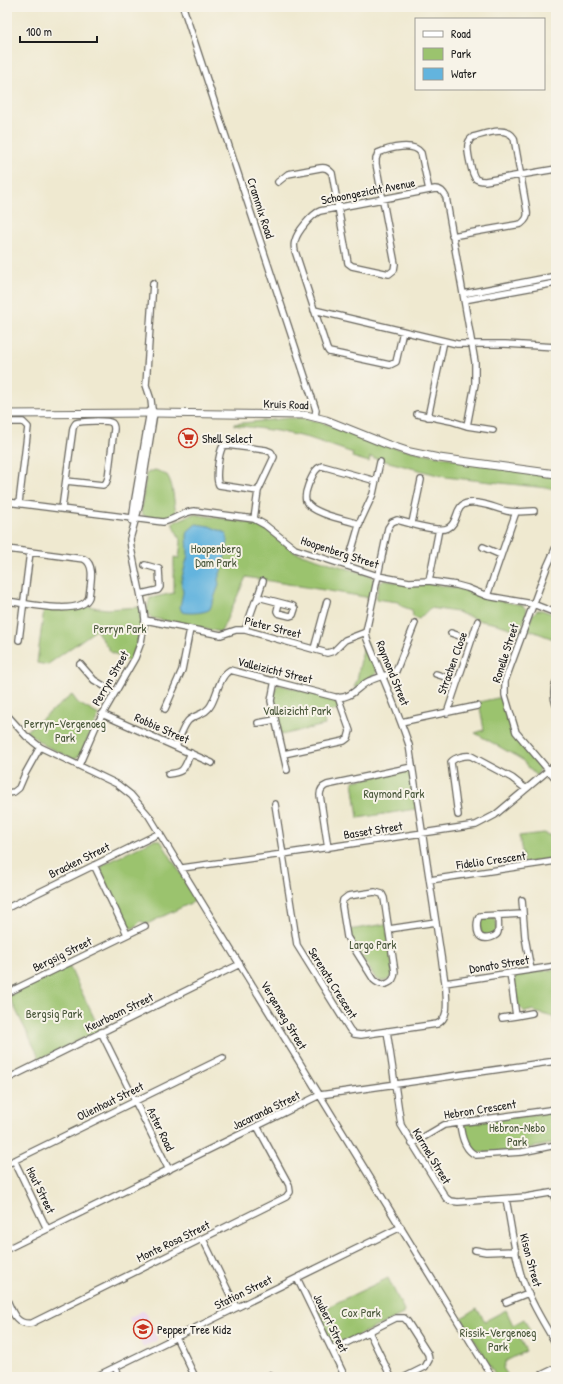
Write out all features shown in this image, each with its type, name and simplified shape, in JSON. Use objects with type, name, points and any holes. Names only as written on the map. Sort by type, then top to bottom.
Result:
[{"type":"street","name":"Crammix Road","points":[[183,7],[314,403],[316,410],[315,416]]},
{"type":"street","points":[[452,236],[521,224],[524,222],[527,215],[520,175],[514,138],[512,134],[504,131],[473,137],[470,139],[468,144],[468,150],[473,176],[481,181],[485,181],[520,175],[556,169]]},
{"type":"street","points":[[278,182],[288,174],[327,168],[332,174],[348,263],[352,266],[389,274],[394,270],[395,264],[376,164],[377,156],[381,152],[406,147],[414,147],[420,150],[429,190]]},
{"type":"street","name":"Schoongezicht Avenue","points":[[314,310],[295,251],[295,241],[297,235],[313,215],[320,211],[439,189],[444,194],[476,368],[475,384],[467,426]]},
{"type":"street","points":[[463,297],[556,276]]},
{"type":"street","points":[[152,412],[151,400],[146,385],[153,283]]},
{"type":"street","points":[[463,297],[556,283]]},
{"type":"street","points":[[314,310],[329,352],[390,365],[396,362],[403,331]]},
{"type":"street","points":[[314,310],[457,344],[505,344],[556,347]]},
{"type":"street","points":[[428,417],[444,341]]},
{"type":"street","name":"Kruis Road","points":[[7,414],[152,412],[315,416],[410,452],[439,458],[556,474]]},
{"type":"street","name":"Perryn Street","points":[[79,765],[102,714],[138,650],[145,620],[130,544],[152,412]]},
{"type":"street","points":[[417,414],[467,426],[493,430]]},
{"type":"street","points":[[7,422],[23,422],[28,427],[19,503]]},
{"type":"street","points":[[62,508],[74,426],[79,422],[112,423],[114,429],[108,478],[106,483],[102,485],[66,481]]},
{"type":"street","points":[[254,518],[258,491],[273,459],[273,454],[266,450],[227,444],[223,446],[221,450],[217,479],[219,485],[258,491]]},
{"type":"street","points":[[347,566],[360,524],[371,500],[380,462]]},
{"type":"street","points":[[360,524],[313,509],[307,502],[306,492],[314,472],[322,466],[376,481]]},
{"type":"street","points":[[421,480],[412,523],[439,529],[447,529],[452,526],[460,507],[466,503],[482,504],[516,512],[534,511]]},
{"type":"street","name":"Hoopenberg Street","points":[[7,502],[163,522],[194,511],[254,518],[295,549],[378,576],[409,582],[429,581],[467,588],[487,596],[533,604],[556,613]]},
{"type":"street","points":[[487,596],[516,512]]},
{"type":"street","name":"Raymond Street","points":[[412,523],[397,520],[392,522],[388,528],[366,632],[409,745],[423,833]]},
{"type":"street","points":[[429,581],[439,529]]},
{"type":"street","name":"Ronelle Street","points":[[556,546],[505,681],[504,691],[513,724],[518,735],[556,779]]},
{"type":"street","points":[[482,547],[501,555]]},
{"type":"street","points":[[7,549],[87,560],[91,568],[89,596],[88,600],[83,605],[68,608],[7,600]]},
{"type":"street","points":[[18,640],[30,552]]},
{"type":"street","points":[[141,594],[158,590],[160,587],[159,569],[145,565]]},
{"type":"street","points":[[245,630],[263,581]]},
{"type":"street","points":[[257,599],[262,598],[279,603]]},
{"type":"street","points":[[314,649],[327,601]]},
{"type":"street","name":"Pieter Street","points":[[145,620],[221,635],[236,630],[245,630],[327,653],[334,650],[345,640],[366,632]]},
{"type":"street","name":"Strachen Close","points":[[446,713],[478,621]]},
{"type":"street","points":[[284,754],[344,741],[348,738],[350,731],[338,697],[350,695],[367,682],[394,672],[397,669],[415,623]]},
{"type":"street","points":[[165,709],[182,670],[190,629]]},
{"type":"street","points":[[451,633],[472,640]]},
{"type":"street","points":[[80,664],[94,680],[114,692]]},
{"type":"street","name":"Valleizicht Street","points":[[176,746],[189,721],[210,707],[224,675],[232,669],[338,697]]},
{"type":"street","points":[[436,674],[457,681]]},
{"type":"street","points":[[275,680],[271,701],[287,770]]},
{"type":"street","points":[[556,682],[554,696],[556,705]]},
{"type":"street","points":[[401,722],[477,706]]},
{"type":"street","name":"Robbie Street","points":[[102,714],[212,763]]},
{"type":"street","name":"Vergenoeg Street","points":[[7,715],[26,736],[40,747],[110,780],[125,789],[141,805],[160,832],[492,1377]]},
{"type":"street","points":[[258,723],[275,720]]},
{"type":"street","points":[[7,793],[14,792],[18,788],[40,747]]},
{"type":"street","points":[[168,774],[181,772],[191,753]]},
{"type":"street","points":[[458,815],[451,762],[453,759],[467,755],[471,756],[512,778],[526,789]]},
{"type":"street","name":"Basset Street","points":[[182,868],[328,848],[481,823],[495,815],[556,764]]},
{"type":"street","points":[[328,848],[320,795],[323,787],[412,766]]},
{"type":"street","name":"Serenata Crescent","points":[[275,804],[298,948],[352,1033],[361,1036],[437,1024],[442,1021],[445,1016],[445,983],[423,833]]},
{"type":"street","name":"Bracken Street","points":[[7,908],[160,832]]},
{"type":"street","name":"Fidelio Crescent","points":[[430,880],[556,861]]},
{"type":"street","points":[[94,865],[127,934]]},
{"type":"street","points":[[375,892],[380,893],[384,898],[389,929],[395,974],[391,981],[382,984],[374,980],[349,939],[346,932],[343,914],[343,900],[350,896],[375,892]]},
{"type":"street","points":[[522,900],[525,937],[531,970]]},
{"type":"street","points":[[498,915],[497,934],[494,937],[481,937],[478,934],[478,918],[482,916],[498,915],[523,914]]},
{"type":"street","points":[[389,929],[436,922]]},
{"type":"street","name":"Bergsig Street","points":[[7,993],[145,926]]},
{"type":"street","name":"Keurboom Street","points":[[7,1079],[240,964]]},
{"type":"street","name":"Donato Street","points":[[445,983],[556,966]]},
{"type":"street","points":[[510,973],[516,1016]]},
{"type":"street","points":[[502,1018],[532,1013]]},
{"type":"street","name":"Aster Road","points":[[102,1032],[169,1170]]},
{"type":"street","name":"Karmel Street","points":[[387,1032],[400,1122],[412,1144],[444,1196],[448,1200],[458,1202],[506,1199],[529,1197],[555,1192]]},
{"type":"street","name":"Olienhout Street","points":[[7,1164],[223,1058]]},
{"type":"street","name":"Jacaranda Street","points":[[7,1249],[320,1095],[556,1061]]},
{"type":"street","name":"Hebron Crescent","points":[[412,1144],[442,1126],[460,1122],[556,1109]]},
{"type":"street","points":[[460,1122],[462,1138],[469,1150],[476,1155],[522,1152],[556,1145]]},
{"type":"street","name":"Monte Rosa Street","points":[[7,1300],[17,1319],[24,1324],[32,1323],[284,1198],[290,1192],[289,1185],[257,1126]]},
{"type":"street","name":"Hout Street","points":[[14,1160],[47,1230]]},
{"type":"street","points":[[555,1192],[556,1202]]},
{"type":"street","name":"Kison Street","points":[[506,1199],[521,1274],[528,1293],[544,1325],[556,1344]]},
{"type":"street","name":"Station Street","points":[[94,1377],[400,1227]]},
{"type":"street","points":[[203,1239],[236,1307]]},
{"type":"street","points":[[475,1250],[486,1252],[516,1251]]},
{"type":"street","name":"Joubert Street","points":[[297,1278],[346,1377]]},
{"type":"street","points":[[506,1302],[528,1293]]},
{"type":"street","points":[[332,1350],[398,1318],[404,1318],[429,1360],[426,1367],[404,1377]]},
{"type":"street","points":[[369,1332],[391,1377]]},
{"type":"street","points":[[176,1337],[195,1377]]},
{"type":"street","points":[[115,1367],[120,1377]]},
{"type":"street","points":[[537,1377],[556,1368]]},
{"type":"shaded area","name":"Pepper Tree Kidz","points":[[144,1310],[158,1340],[143,1347],[129,1318]]},
{"type":"green space","points":[[289,418],[301,418],[321,422],[380,445],[556,478],[556,489],[445,477],[370,457],[369,462],[352,457],[353,453],[309,438],[277,431],[234,425]]},
{"type":"green space","points":[[155,470],[167,475],[171,483],[176,512],[173,517],[161,519],[152,518],[144,516],[141,513],[146,474]]},
{"type":"green space","name":"Hoopenberg Dam Park","points":[[193,514],[258,524],[295,552],[371,576],[374,580],[371,598],[246,577],[221,632],[152,618],[147,612],[150,598],[174,593],[174,557],[179,558],[181,541],[172,523]]},
{"type":"green space","points":[[384,580],[406,584],[427,583],[467,590],[489,599],[522,605],[526,609],[527,614],[520,631],[481,621],[457,612],[430,608],[419,619],[413,617],[412,610],[401,606],[398,602],[376,599],[379,584]]},
{"type":"green space","name":"Perryn Park","points":[[85,606],[107,609],[140,607],[141,621],[139,635],[129,662],[111,652],[96,630],[47,665],[37,663],[44,608],[68,610]]},
{"type":"green space","points":[[537,610],[542,610],[556,615],[556,640],[527,629],[533,614]]},
{"type":"green space","points":[[365,639],[377,672],[357,688],[354,687],[357,680]]},
{"type":"green space","name":"Valleizicht Park","points":[[278,685],[335,699],[339,709],[323,714],[325,725],[281,735],[274,703],[275,690]]},
{"type":"green space","name":"Perryn-Vergenoeg Park","points":[[72,695],[78,703],[99,715],[80,755],[74,759],[44,745],[26,731]]},
{"type":"green space","points":[[502,697],[513,733],[540,767],[536,776],[521,759],[475,733],[484,730],[479,702]]},
{"type":"green space","name":"Raymond Park","points":[[408,771],[411,774],[416,809],[358,818],[353,781]]},
{"type":"green space","points":[[543,833],[552,836],[554,839],[556,856],[553,859],[524,863],[519,836]]},
{"type":"green space","points":[[153,840],[158,840],[162,843],[197,900],[147,924],[141,921],[134,928],[131,928],[126,925],[101,872],[101,868],[103,865]]},
{"type":"green space","points":[[494,918],[497,926],[495,934],[484,936],[481,934],[480,919]]},
{"type":"green space","name":"Largo Park","points":[[386,924],[393,972],[391,978],[382,981],[376,979],[350,938],[348,930]]},
{"type":"green space","name":"Bergsig Park","points":[[69,966],[100,1030],[40,1059],[9,996]]},
{"type":"green space","points":[[556,969],[556,1035],[553,1017],[535,1012],[534,1010],[525,1012],[518,1005],[514,981],[515,977],[519,974]]},
{"type":"green space","name":"Hebron-Nebo Park","points":[[556,1111],[556,1143],[513,1151],[488,1153],[473,1150],[467,1143],[465,1137],[463,1128],[467,1124]]},
{"type":"green space","name":"Cox Park","points":[[388,1278],[404,1310],[403,1314],[334,1347],[317,1312]]},
{"type":"green space","name":"Rissik-Vergenoeg Park","points":[[477,1309],[485,1321],[506,1310],[513,1325],[524,1319],[530,1331],[519,1337],[526,1351],[506,1361],[503,1368],[509,1377],[497,1377],[461,1318]]},
{"type":"water","points":[[196,524],[209,526],[226,533],[228,541],[223,566],[218,579],[219,585],[210,609],[201,612],[185,613],[182,612],[180,607],[183,592],[181,581],[188,555],[188,531]]},
{"type":"place","name":"Shell Select","points":[[188,438]]},
{"type":"place","name":"Pepper Tree Kidz","points":[[143,1329]]}]
